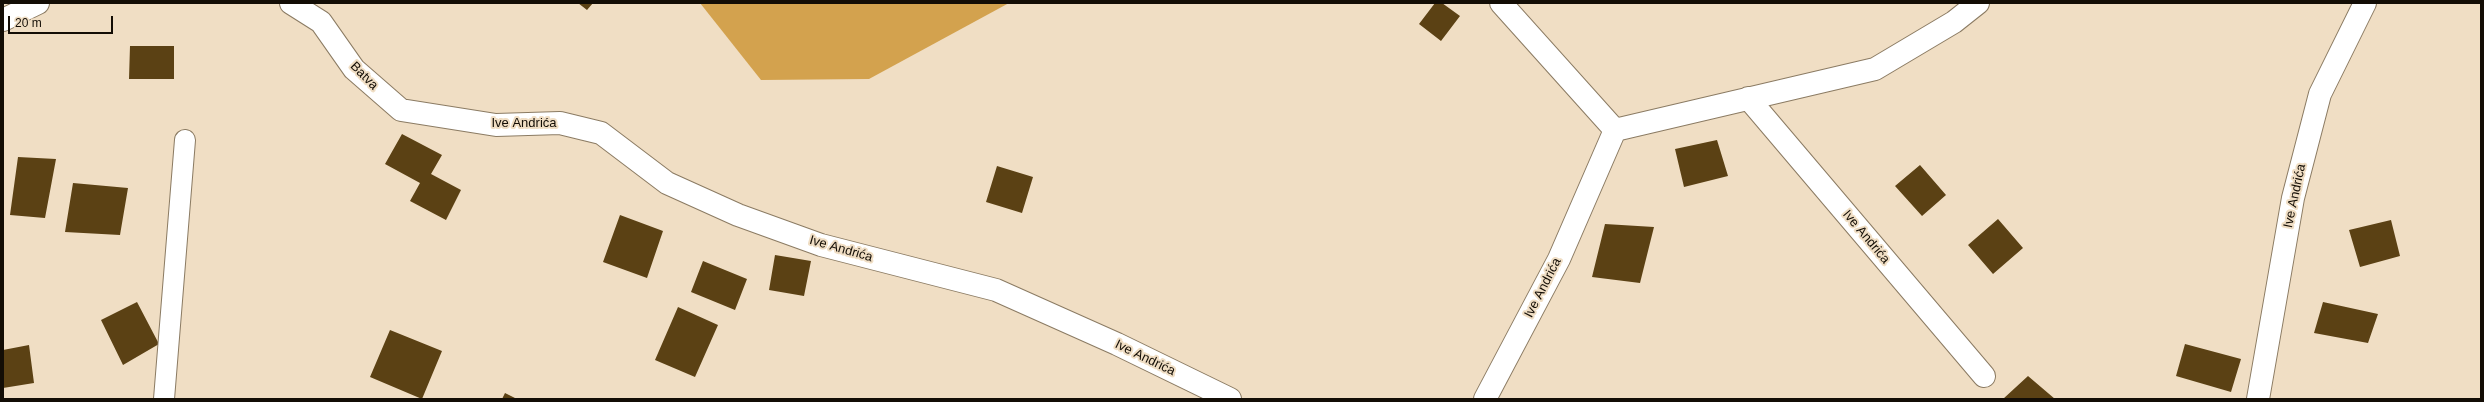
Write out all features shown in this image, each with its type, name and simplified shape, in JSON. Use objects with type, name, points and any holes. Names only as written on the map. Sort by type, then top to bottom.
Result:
[{"type":"street","points":[[3,20],[38,3]]},
{"type":"street","name":"Batva","points":[[291,3],[321,22],[354,69],[401,110],[454,120]]},
{"type":"street","points":[[1502,3],[1615,130],[1875,69],[1954,22],[1978,3]]},
{"type":"street","name":"Ive Andrića","points":[[2258,399],[2293,198],[2318,102],[2365,3]]},
{"type":"street","name":"Ive Andrića","points":[[1748,98],[1984,376]]},
{"type":"street","name":"Ive Andrića","points":[[454,120],[496,125],[560,123],[601,133],[667,183],[738,215],[821,245],[996,290],[1117,344],[1230,399]]},
{"type":"street","name":"Ive Andrića","points":[[1485,399],[1559,259],[1615,130]]},
{"type":"lane","points":[[164,399],[185,140]]},
{"type":"shaded area","points":[[700,3],[1009,3],[869,79],[761,80]]},
{"type":"building","points":[[578,3],[593,3],[587,10]]},
{"type":"building","points":[[1435,3],[1442,3],[1460,16],[1441,41],[1419,24]]},
{"type":"building","points":[[130,46],[174,46],[174,79],[129,79]]},
{"type":"building","points":[[402,134],[442,155],[431,174],[461,190],[446,220],[410,201],[420,183],[385,164]]},
{"type":"building","points":[[1717,140],[1728,176],[1684,187],[1675,149]]},
{"type":"building","points":[[18,157],[56,159],[45,218],[10,215]]},
{"type":"building","points":[[1920,165],[1946,195],[1922,216],[1895,186]]},
{"type":"building","points":[[997,166],[1033,177],[1022,213],[986,202]]},
{"type":"building","points":[[73,183],[128,188],[120,235],[65,232]]},
{"type":"building","points":[[620,215],[663,231],[647,278],[603,262]]},
{"type":"building","points":[[1998,219],[2023,248],[1993,274],[1968,245]]},
{"type":"building","points":[[2391,220],[2400,256],[2360,267],[2349,230]]},
{"type":"building","points":[[1605,224],[1654,227],[1640,283],[1592,277]]},
{"type":"building","points":[[775,255],[811,261],[804,296],[769,290]]},
{"type":"building","points":[[703,261],[747,279],[735,310],[691,292]]},
{"type":"building","points":[[137,302],[159,344],[123,365],[101,320]]},
{"type":"building","points":[[2323,302],[2378,314],[2368,343],[2314,333]]},
{"type":"building","points":[[678,307],[718,325],[695,377],[655,360]]},
{"type":"building","points":[[390,330],[442,351],[422,399],[370,377]]},
{"type":"building","points":[[2185,344],[2241,359],[2231,392],[2176,376]]},
{"type":"building","points":[[29,345],[34,383],[3,388],[3,350]]},
{"type":"building","points":[[2028,376],[2055,399],[2003,399]]},
{"type":"building","points":[[505,393],[517,399],[502,399]]}]
